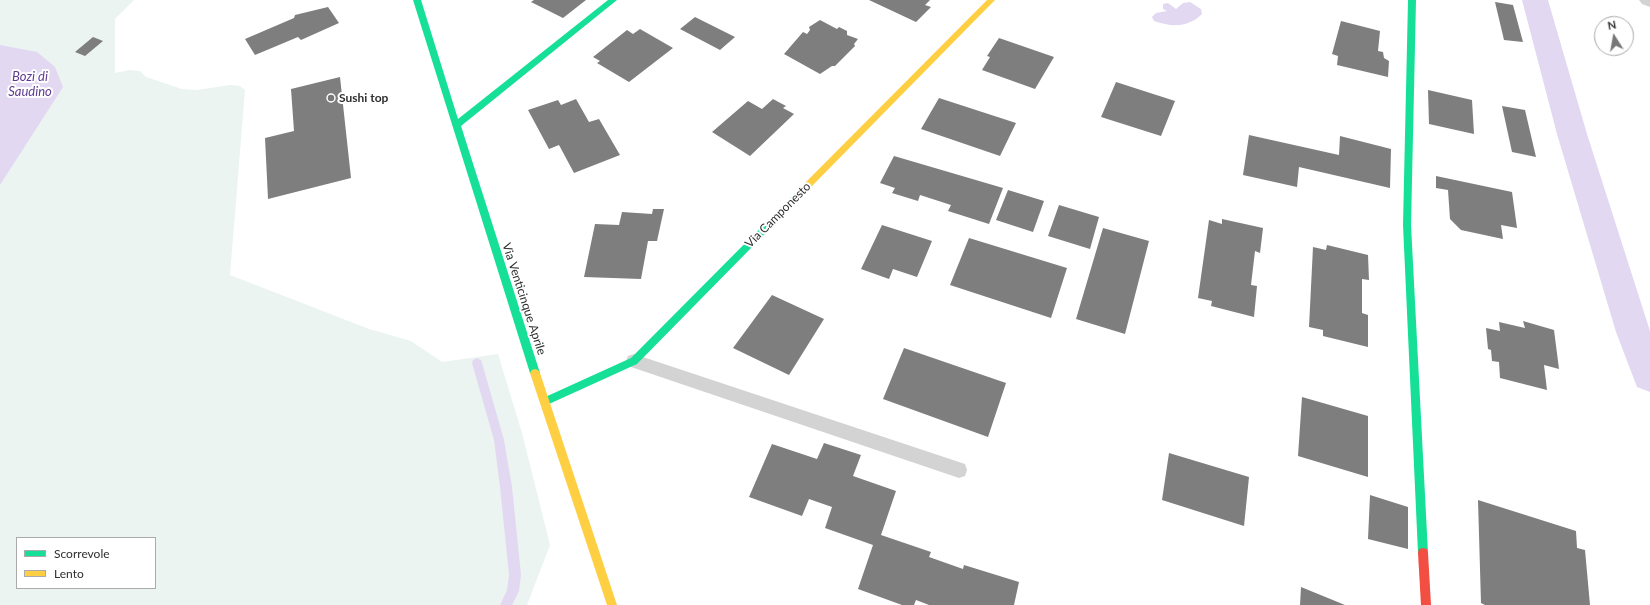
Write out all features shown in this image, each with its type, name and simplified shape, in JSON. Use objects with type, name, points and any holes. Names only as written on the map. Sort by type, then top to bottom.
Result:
[{"type":"street","name":"Via Venticinque Aprile","points":[[417,0],[528,350],[612,605]]},
{"type":"street","points":[[456,125],[613,0]]},
{"type":"street","name":"Via Camponesto","points":[[546,401],[634,361],[991,0]]},
{"type":"street","points":[[1412,0],[1407,225],[1426,605]]},
{"type":"lane","points":[[634,361],[959,470]]},
{"type":"shaded area","points":[[0,0],[134,0],[115,19],[115,73],[129,70],[140,71],[146,77],[182,89],[197,90],[230,85],[240,86],[245,90],[230,275],[369,329],[411,341],[442,362],[498,354],[522,433],[550,545],[527,605],[0,605]]},
{"type":"water","points":[[1190,2],[1201,9],[1202,14],[1191,22],[1173,25],[1154,21],[1152,17],[1156,13],[1167,11],[1163,9],[1163,4],[1168,3],[1176,9],[1183,3]]},
{"type":"water","name":"Bozi di Saudino","points":[[0,45],[37,52],[55,67],[63,87],[0,185]]},
{"type":"building","points":[[534,0],[586,0],[563,18],[531,2]]},
{"type":"building","points":[[869,0],[930,0],[925,5],[931,7],[916,22]]},
{"type":"building","points":[[1495,2],[1513,5],[1523,42],[1504,40]]},
{"type":"building","points":[[328,7],[339,23],[301,40],[298,37],[255,55],[245,39],[294,18],[295,15]]},
{"type":"building","points":[[695,17],[735,37],[720,50],[680,29]]},
{"type":"building","points":[[820,20],[837,29],[839,27],[847,31],[847,35],[858,39],[854,44],[855,46],[835,66],[832,66],[820,74],[784,54],[803,32],[807,34],[810,30],[809,27]]},
{"type":"building","points":[[1341,21],[1380,31],[1378,51],[1383,52],[1384,58],[1389,61],[1388,77],[1337,65],[1338,56],[1332,54]]},
{"type":"building","points":[[640,29],[673,48],[629,82],[597,63],[600,61],[593,57],[627,30],[633,34]]},
{"type":"building","points":[[93,37],[103,41],[85,56],[75,52]]},
{"type":"building","points":[[999,38],[1054,57],[1035,89],[982,70],[990,57],[987,56]]},
{"type":"building","points":[[340,77],[351,178],[268,199],[265,138],[294,131],[291,89]]},
{"type":"building","points":[[1116,82],[1175,101],[1161,136],[1101,117]]},
{"type":"building","points":[[1428,90],[1472,100],[1474,134],[1429,124]]},
{"type":"building","points":[[939,98],[1016,123],[1000,156],[921,129]]},
{"type":"building","points":[[576,99],[589,122],[599,119],[620,155],[574,173],[559,145],[549,149],[528,110],[558,100],[561,105]]},
{"type":"building","points":[[773,99],[786,106],[783,108],[794,114],[750,156],[712,132],[748,101],[762,109]]},
{"type":"building","points":[[1502,106],[1525,110],[1536,157],[1512,152]]},
{"type":"building","points":[[1249,135],[1339,155],[1340,136],[1391,149],[1390,188],[1299,167],[1297,187],[1243,175]]},
{"type":"building","points":[[894,156],[1003,188],[989,224],[948,211],[951,205],[920,195],[918,201],[892,193],[895,188],[880,183]]},
{"type":"building","points":[[1436,176],[1512,192],[1517,228],[1501,225],[1503,239],[1461,230],[1450,219],[1448,190],[1436,188]]},
{"type":"building","points":[[1008,190],[1044,201],[1033,232],[996,220]]},
{"type":"building","points":[[1059,205],[1099,217],[1090,249],[1048,236]]},
{"type":"building","points":[[653,209],[664,209],[657,241],[648,241],[641,279],[584,277],[595,224],[619,225],[622,212],[652,214]]},
{"type":"building","points":[[1222,219],[1263,228],[1260,253],[1255,251],[1251,285],[1257,286],[1254,317],[1211,306],[1212,301],[1198,298],[1209,220],[1222,224]]},
{"type":"building","points":[[882,225],[932,241],[917,277],[893,269],[889,279],[861,269]]},
{"type":"building","points":[[1103,228],[1149,241],[1125,334],[1076,319]]},
{"type":"building","points":[[969,238],[1067,268],[1051,318],[950,285]]},
{"type":"building","points":[[1327,245],[1368,255],[1369,280],[1362,279],[1362,313],[1368,315],[1368,347],[1323,336],[1323,330],[1309,327],[1313,247],[1326,250]]},
{"type":"building","points":[[772,295],[824,319],[789,375],[733,348]]},
{"type":"building","points":[[1523,321],[1554,330],[1559,369],[1544,365],[1547,390],[1500,378],[1499,362],[1492,361],[1491,350],[1488,349],[1486,328],[1500,331],[1499,322],[1525,328]]},
{"type":"building","points":[[904,348],[1006,383],[988,437],[883,399]]},
{"type":"building","points":[[1302,397],[1368,416],[1368,477],[1298,456]]},
{"type":"building","points":[[824,443],[861,455],[853,476],[896,491],[881,535],[931,552],[929,557],[963,569],[964,565],[1019,582],[1014,605],[929,605],[916,600],[914,605],[902,605],[858,589],[873,545],[825,528],[832,507],[809,499],[802,516],[749,497],[772,444],[817,459]]},
{"type":"building","points":[[1169,453],[1249,477],[1244,526],[1162,500]]},
{"type":"building","points":[[1370,495],[1408,507],[1408,549],[1368,539]]},
{"type":"building","points":[[1478,500],[1576,531],[1577,548],[1585,550],[1590,605],[1485,605],[1481,603]]},
{"type":"building","points":[[1301,587],[1345,605],[1300,605]]},
{"type":"waterway","points":[[1535,0],[1572,134],[1633,332],[1650,376]]},
{"type":"waterway","points":[[477,363],[499,440],[506,487],[515,575],[513,591],[506,605]]},
{"type":"traffic: fast","points":[[417,0],[535,373]]},
{"type":"traffic: fast","points":[[456,125],[613,0]]},
{"type":"traffic: fast","points":[[1412,0],[1407,225],[1423,553]]},
{"type":"traffic: fast","points":[[546,401],[634,361],[809,184]]},
{"type":"traffic: slow","points":[[809,184],[991,0]]},
{"type":"traffic: slow","points":[[535,373],[612,605]]},
{"type":"traffic: jam","points":[[1423,553],[1426,605]]},
{"type":"place","name":"Sushi top","points":[[331,98]]}]
